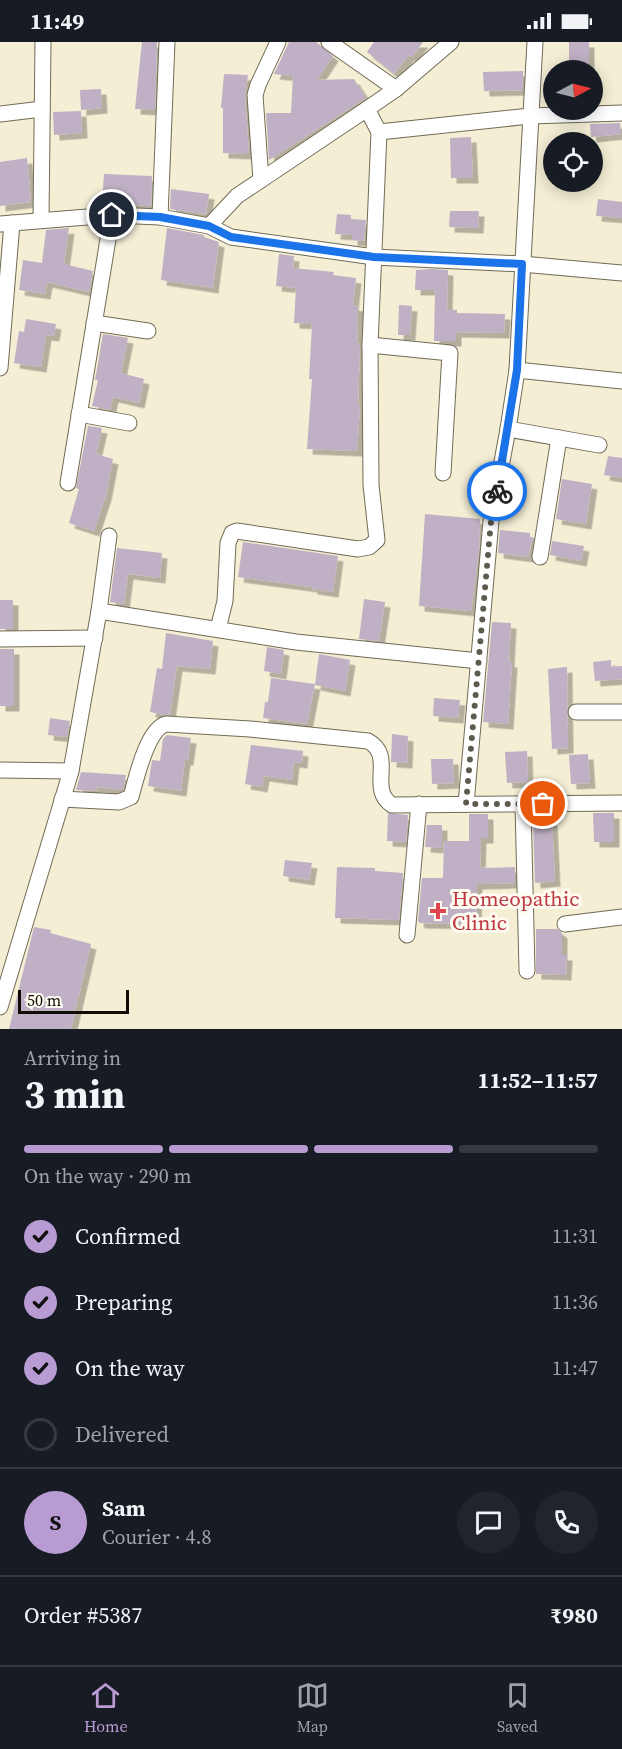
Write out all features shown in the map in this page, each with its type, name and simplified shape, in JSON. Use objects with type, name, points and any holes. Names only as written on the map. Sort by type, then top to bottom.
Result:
[{"type":"street","points":[[41,220],[43,42]]},
{"type":"street","points":[[160,217],[167,42]]},
{"type":"street","points":[[261,180],[255,95],[278,42]]},
{"type":"street","points":[[328,42],[396,89]]},
{"type":"street","points":[[209,226],[237,196],[396,89],[451,42]]},
{"type":"street","points":[[466,804],[491,521],[517,370],[535,42]]},
{"type":"street","points":[[0,114],[42,109]]},
{"type":"street","points":[[218,629],[225,600],[228,543],[232,533],[237,531],[358,549],[369,547],[376,540],[371,485],[370,345],[379,132],[368,109]]},
{"type":"street","points":[[379,132],[531,116],[622,113]]},
{"type":"street","points":[[68,483],[112,215]]},
{"type":"street","points":[[0,368],[6,223],[112,215],[160,217],[209,226],[231,237],[374,257],[522,264],[622,273]]},
{"type":"street","points":[[94,323],[148,331]]},
{"type":"street","points":[[370,345],[450,353],[443,473]]},
{"type":"street","points":[[517,370],[622,381]]},
{"type":"street","points":[[79,414],[129,423]]},
{"type":"street","points":[[508,429],[599,445]]},
{"type":"street","points":[[540,557],[559,438]]},
{"type":"street","points":[[0,1007],[71,771],[95,638],[109,536]]},
{"type":"street","points":[[99,611],[296,642],[479,661]]},
{"type":"street","points":[[0,639],[95,638]]},
{"type":"street","points":[[576,712],[622,712]]},
{"type":"street","points":[[62,799],[119,802],[131,797],[141,763],[155,730],[160,725],[166,724],[250,729],[368,741],[376,746],[380,754],[382,794],[392,805],[622,803]]},
{"type":"street","points":[[0,770],[71,771]]},
{"type":"street","points":[[407,934],[419,804]]},
{"type":"street","points":[[523,804],[527,971]]},
{"type":"street","points":[[565,924],[622,917]]},
{"type":"building","points":[[142,42],[157,42],[155,110],[135,109]]},
{"type":"building","points":[[289,42],[316,42],[333,56],[317,80],[354,79],[366,98],[269,160],[266,113],[291,113],[293,76],[274,74]]},
{"type":"building","points":[[374,42],[423,42],[412,57],[409,55],[394,74],[367,52]]},
{"type":"building","points":[[569,42],[589,42],[589,60],[569,60]]},
{"type":"building","points":[[523,71],[523,90],[484,91],[483,72]]},
{"type":"building","points":[[224,74],[248,75],[245,96],[249,154],[223,153],[223,108],[221,108]]},
{"type":"building","points":[[101,89],[102,108],[81,110],[80,90]]},
{"type":"building","points":[[81,111],[82,133],[54,135],[53,112]]},
{"type":"building","points":[[620,123],[621,134],[603,136],[603,132],[591,132],[590,124]]},
{"type":"building","points":[[471,137],[473,178],[451,178],[450,138]]},
{"type":"building","points":[[27,158],[31,202],[0,206],[0,162]]},
{"type":"building","points":[[104,174],[152,176],[151,206],[102,203]]},
{"type":"building","points":[[171,189],[209,194],[206,214],[170,209]]},
{"type":"building","points":[[598,199],[622,202],[622,218],[596,216]]},
{"type":"building","points":[[450,211],[479,211],[478,228],[449,227]]},
{"type":"building","points":[[337,214],[351,215],[351,219],[366,220],[364,241],[352,240],[352,235],[335,234]]},
{"type":"building","points":[[69,228],[64,264],[93,271],[89,292],[47,282],[45,294],[19,290],[23,260],[42,263],[46,230]]},
{"type":"building","points":[[167,228],[204,235],[204,237],[219,242],[213,288],[161,280]]},
{"type":"building","points":[[279,254],[294,256],[293,268],[334,272],[333,275],[356,278],[353,305],[358,306],[357,343],[360,344],[357,451],[307,449],[312,379],[309,379],[312,324],[294,323],[296,288],[276,286]]},
{"type":"building","points":[[416,270],[448,270],[447,310],[457,310],[457,313],[505,314],[504,333],[456,332],[456,341],[434,341],[435,290],[415,290]]},
{"type":"building","points":[[399,305],[412,306],[410,335],[398,335]]},
{"type":"building","points":[[26,319],[56,324],[54,336],[46,335],[41,367],[14,363],[19,331],[24,332]]},
{"type":"building","points":[[103,334],[128,338],[121,373],[144,379],[139,403],[113,397],[110,410],[92,406],[98,380],[95,380]]},
{"type":"building","points":[[88,426],[102,428],[96,454],[113,459],[106,495],[94,531],[69,523],[79,489],[76,488]]},
{"type":"building","points":[[608,456],[622,458],[622,478],[604,475]]},
{"type":"building","points":[[562,479],[592,484],[586,524],[556,519]]},
{"type":"building","points":[[425,514],[480,519],[479,551],[471,611],[419,606]]},
{"type":"building","points":[[500,530],[530,533],[530,537],[533,537],[528,557],[498,553]]},
{"type":"building","points":[[552,541],[584,546],[581,561],[550,555]]},
{"type":"building","points":[[243,542],[338,556],[333,592],[238,577]]},
{"type":"building","points":[[117,548],[162,553],[160,578],[128,574],[124,604],[110,602]]},
{"type":"building","points":[[364,599],[385,602],[379,641],[359,639]]},
{"type":"building","points":[[0,600],[13,600],[13,629],[0,629]]},
{"type":"building","points":[[492,622],[511,623],[509,662],[512,662],[508,724],[483,722]]},
{"type":"building","points":[[166,633],[213,641],[210,669],[177,666],[170,714],[164,715],[150,712],[157,668],[162,669]]},
{"type":"building","points":[[267,647],[284,650],[281,674],[264,671]]},
{"type":"building","points":[[0,649],[14,649],[14,706],[0,706]]},
{"type":"building","points":[[319,654],[350,660],[345,691],[315,685]]},
{"type":"building","points":[[611,660],[611,667],[622,666],[622,679],[595,681],[593,662]]},
{"type":"building","points":[[567,667],[568,748],[552,749],[548,669]]},
{"type":"building","points":[[271,678],[315,684],[307,724],[263,718]]},
{"type":"building","points":[[434,698],[460,700],[458,718],[433,716]]},
{"type":"building","points":[[50,718],[70,721],[67,737],[48,735]]},
{"type":"building","points":[[392,734],[408,736],[407,763],[391,762]]},
{"type":"building","points":[[167,735],[191,738],[188,760],[185,760],[181,791],[148,786],[152,760],[160,761],[163,739]]},
{"type":"building","points":[[251,745],[303,751],[302,763],[294,762],[292,780],[264,776],[262,787],[245,784]]},
{"type":"building","points":[[527,751],[528,782],[507,783],[505,752]]},
{"type":"building","points":[[588,754],[590,783],[571,784],[569,755]]},
{"type":"building","points":[[431,759],[453,759],[454,783],[432,784]]},
{"type":"building","points":[[81,772],[126,775],[123,790],[97,787],[96,791],[76,790]]},
{"type":"building","points":[[388,813],[408,815],[406,842],[387,841]]},
{"type":"building","points":[[593,813],[614,813],[614,842],[594,842]]},
{"type":"building","points":[[469,814],[488,814],[488,838],[481,838],[480,868],[515,867],[515,883],[477,884],[476,924],[420,923],[418,921],[422,878],[443,878],[444,841],[469,841]]},
{"type":"building","points":[[552,820],[555,881],[535,883],[533,822]]},
{"type":"building","points":[[427,825],[442,825],[442,848],[425,847]]},
{"type":"building","points":[[285,860],[312,863],[309,880],[283,876]]},
{"type":"building","points":[[337,867],[375,868],[375,871],[403,873],[399,920],[335,918]]},
{"type":"building","points":[[34,927],[51,930],[50,933],[91,944],[71,1029],[9,1029]]},
{"type":"building","points":[[536,929],[557,929],[562,933],[562,955],[567,955],[566,975],[536,974]]},
{"type":"way so far","points":[[497,491],[491,521],[466,804],[543,804]]},
{"type":"place","name":"Homeopathic Clinic","points":[[438,911]]},
{"type":"route","points":[[112,215],[160,217],[209,226],[231,237],[374,257],[522,264],[517,370],[497,491]]}]
